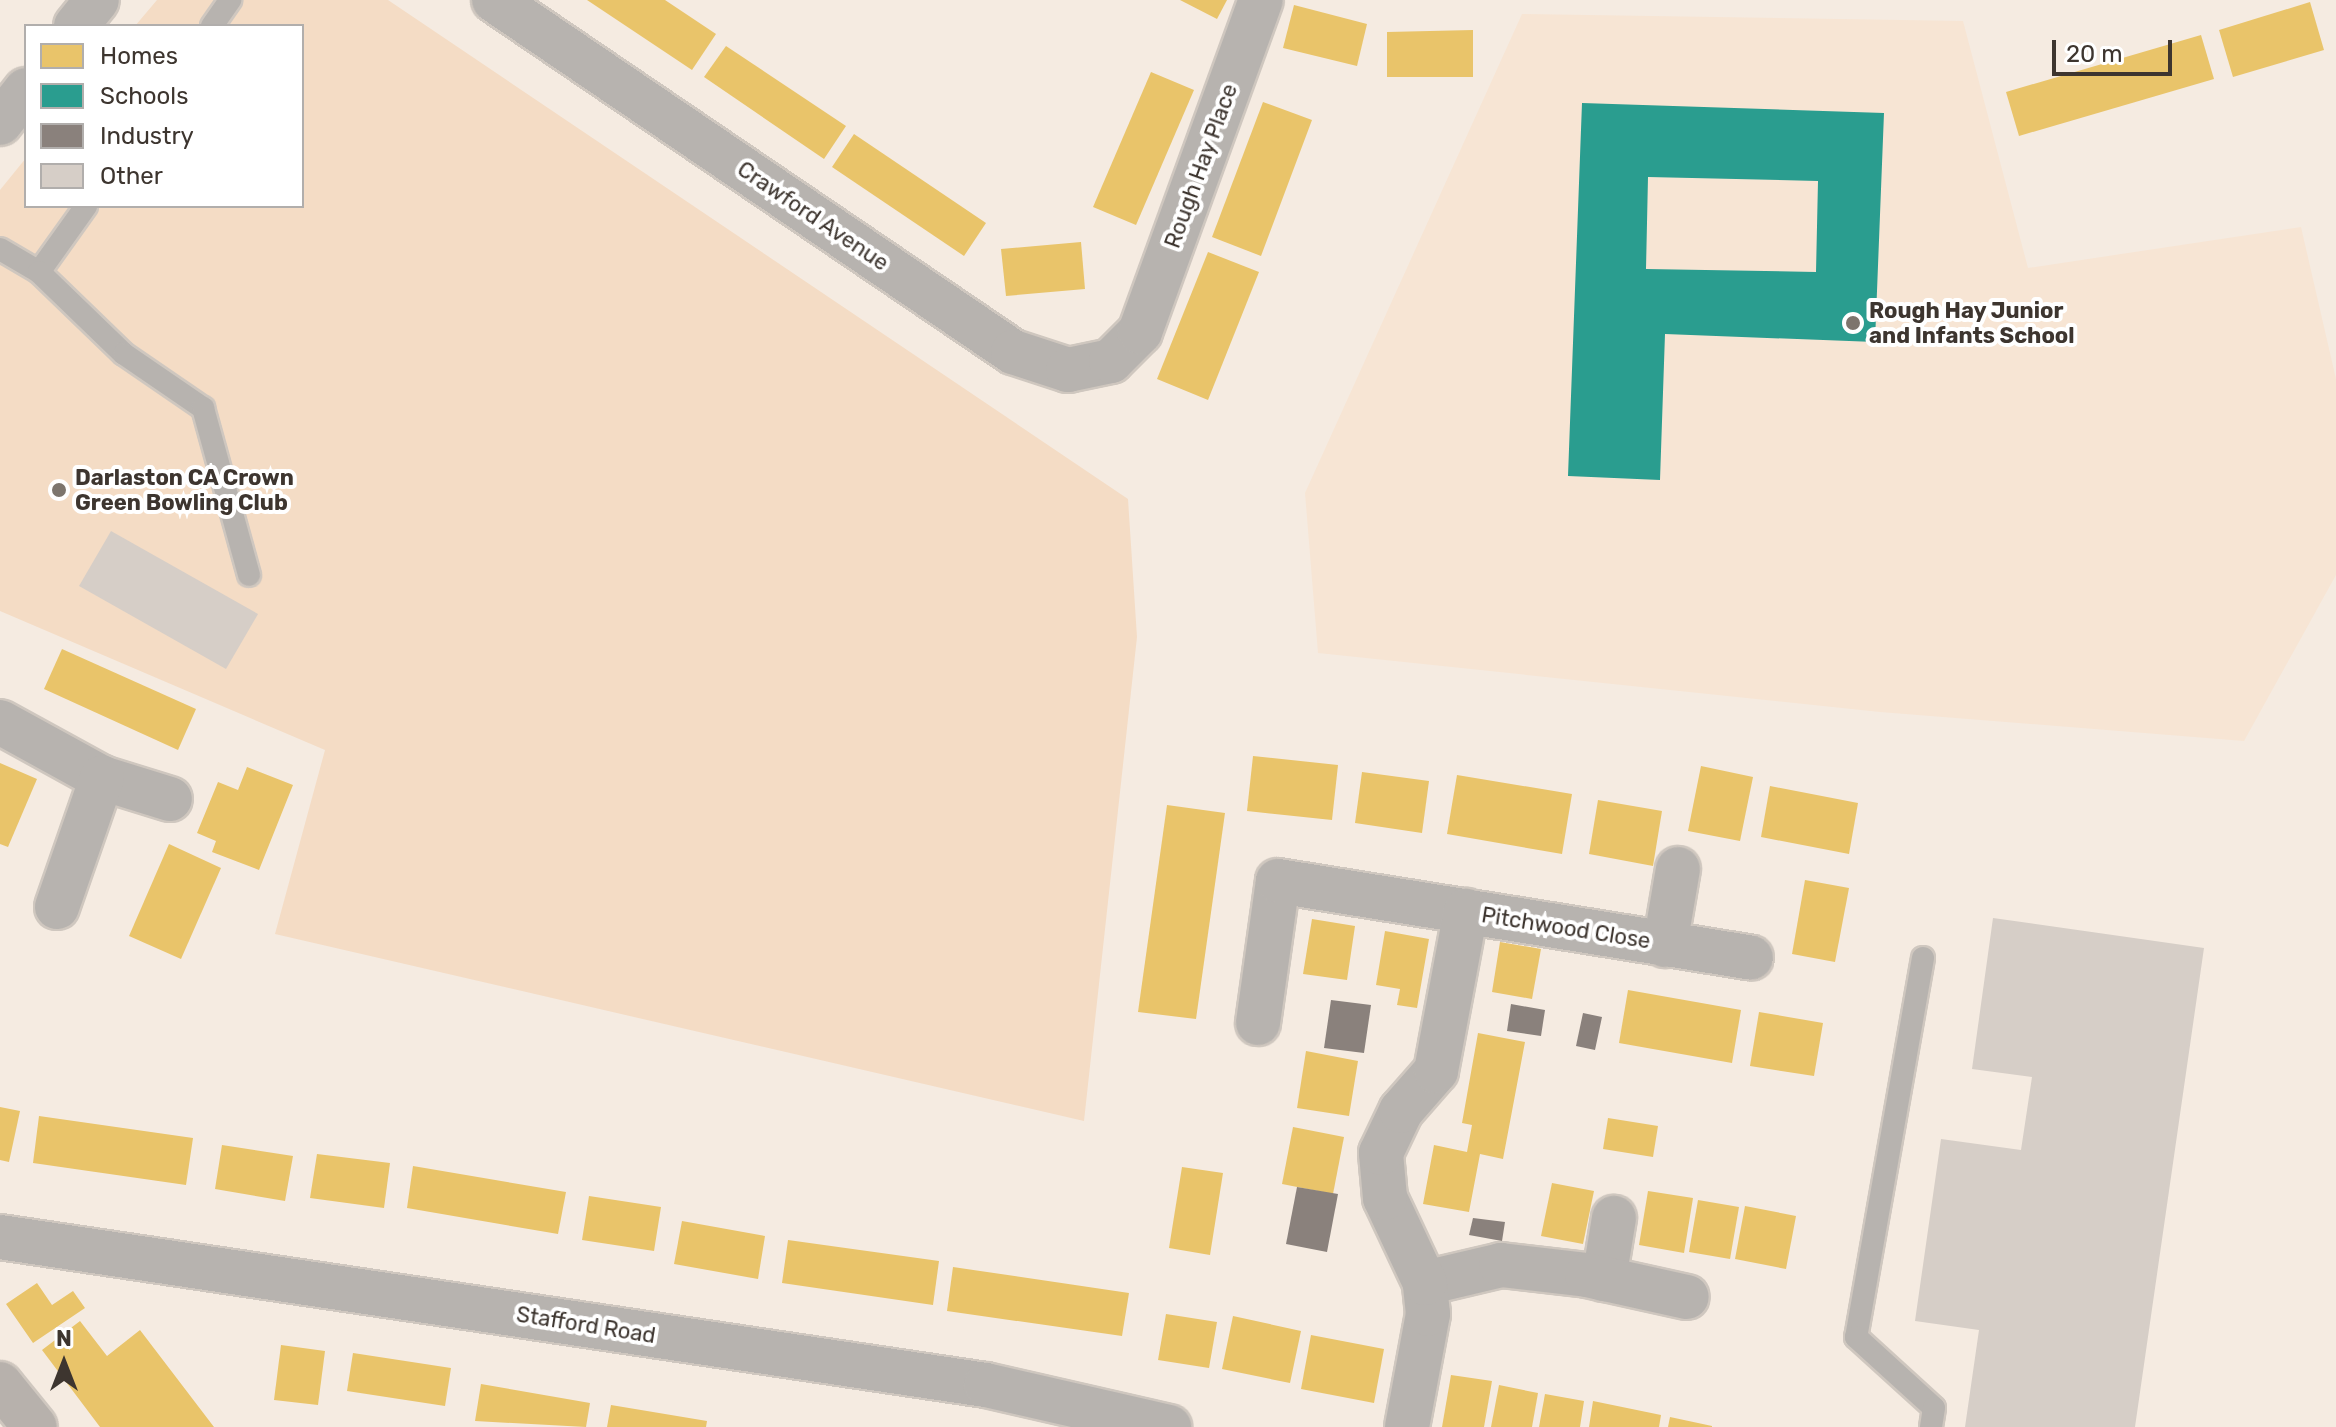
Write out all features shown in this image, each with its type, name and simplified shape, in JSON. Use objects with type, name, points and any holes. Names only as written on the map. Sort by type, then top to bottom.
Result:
[{"type":"street","points":[[78,24],[97,0]]},
{"type":"street","name":"Crawford Avenue","points":[[494,0],[1013,352],[1068,370],[1111,361],[1140,332]]},
{"type":"street","name":"Rough Hay Place","points":[[1140,332],[1261,0]]},
{"type":"street","points":[[0,123],[24,93]]},
{"type":"street","points":[[0,722],[102,778],[170,799]]},
{"type":"street","points":[[57,907],[102,778]]},
{"type":"street","name":"Pitchwood Close","points":[[1665,945],[1678,869]]},
{"type":"street","name":"Pitchwood Close","points":[[1258,1023],[1278,881],[1751,958]]},
{"type":"street","name":"Pitchwood Close","points":[[1407,1427],[1428,1314],[1425,1283],[1385,1198],[1381,1153],[1401,1111],[1436,1071],[1466,911]]},
{"type":"street","points":[[1604,1279],[1614,1218]]},
{"type":"street","name":"Stafford Road","points":[[0,1237],[986,1385],[1169,1427]]},
{"type":"street","points":[[1425,1283],[1501,1265],[1604,1279],[1687,1297]]},
{"type":"street","points":[[0,1384],[35,1427]]},
{"type":"lane","points":[[213,24],[230,0]]},
{"type":"lane","points":[[39,272],[85,208]]},
{"type":"lane","points":[[0,249],[39,272],[124,354],[203,408],[249,575]]},
{"type":"lane","points":[[1923,958],[1856,1337],[1934,1408],[1931,1427]]},
{"type":"shaded area","points":[[157,0],[388,0],[1128,499],[1137,637],[1084,1121],[275,934],[325,750],[0,611],[0,190],[24,160],[24,208],[304,208],[304,24],[137,24]]},
{"type":"shaded area","name":"Rough Hay Junior and Infants School","points":[[1522,14],[1963,21],[2028,268],[2301,227],[2336,379],[2336,575],[2244,741],[1880,712],[1318,653],[1305,493]]},
{"type":"building: Homes","points":[[587,0],[665,0],[716,34],[692,70]]},
{"type":"building: Homes","points":[[1180,0],[1227,0],[1217,19]]},
{"type":"building: Homes","points":[[2310,2],[2324,50],[2233,77],[2219,30]]},
{"type":"building: Homes","points":[[1294,5],[1367,24],[1357,66],[1283,48]]},
{"type":"building: Homes","points":[[1473,30],[1473,77],[1387,77],[1387,32]]},
{"type":"building: Homes","points":[[2201,35],[2214,79],[2019,136],[2006,92]]},
{"type":"building: Homes","points":[[726,46],[846,126],[824,159],[704,77]]},
{"type":"building: Homes","points":[[1151,72],[1194,90],[1136,225],[1093,207]]},
{"type":"building: Homes","points":[[1263,102],[1312,120],[1261,256],[1212,237]]},
{"type":"building: Homes","points":[[854,134],[986,223],[964,256],[832,167]]},
{"type":"building: Homes","points":[[1081,242],[1085,289],[1006,296],[1001,249]]},
{"type":"building: Homes","points":[[1208,252],[1259,272],[1208,400],[1157,379]]},
{"type":"building: Homes","points":[[62,649],[196,709],[178,750],[44,689]]},
{"type":"building: Homes","points":[[1253,756],[1338,765],[1332,820],[1247,811]]},
{"type":"building: Homes","points":[[0,763],[37,779],[8,847],[0,844]]},
{"type":"building: Homes","points":[[1701,766],[1753,777],[1740,841],[1688,831]]},
{"type":"building: Homes","points":[[247,767],[293,785],[259,870],[212,852],[216,841],[197,833],[218,782],[238,790]]},
{"type":"building: Homes","points":[[1362,772],[1429,781],[1422,833],[1355,823]]},
{"type":"building: Homes","points":[[1457,775],[1572,794],[1562,854],[1447,834]]},
{"type":"building: Homes","points":[[1770,786],[1858,803],[1849,854],[1761,837]]},
{"type":"building: Homes","points":[[1598,800],[1662,811],[1653,866],[1589,854]]},
{"type":"building: Homes","points":[[1167,805],[1225,813],[1196,1019],[1138,1012]]},
{"type":"building: Homes","points":[[169,844],[221,868],[181,959],[129,936]]},
{"type":"building: Homes","points":[[1805,880],[1849,888],[1835,962],[1792,954]]},
{"type":"building: Homes","points":[[1312,919],[1355,926],[1347,980],[1303,974]]},
{"type":"building: Homes","points":[[1385,931],[1429,939],[1417,1008],[1397,1005],[1400,989],[1376,985]]},
{"type":"building: Homes","points":[[1500,942],[1541,949],[1532,999],[1492,992]]},
{"type":"building: Homes","points":[[1628,990],[1741,1010],[1732,1063],[1619,1043]]},
{"type":"building: Homes","points":[[1759,1012],[1823,1023],[1814,1076],[1750,1066]]},
{"type":"building: Homes","points":[[1478,1033],[1525,1042],[1503,1159],[1480,1154],[1469,1212],[1423,1204],[1434,1145],[1467,1152],[1472,1125],[1462,1123]]},
{"type":"building: Homes","points":[[1306,1051],[1358,1061],[1349,1116],[1297,1108]]},
{"type":"building: Homes","points":[[0,1107],[20,1111],[9,1162],[0,1160]]},
{"type":"building: Homes","points":[[39,1116],[193,1138],[186,1185],[33,1163]]},
{"type":"building: Homes","points":[[1608,1118],[1658,1126],[1653,1157],[1603,1149]]},
{"type":"building: Homes","points":[[1293,1127],[1344,1137],[1333,1194],[1282,1184]]},
{"type":"building: Homes","points":[[222,1145],[293,1156],[285,1201],[215,1189]]},
{"type":"building: Homes","points":[[317,1154],[390,1163],[384,1208],[310,1198]]},
{"type":"building: Homes","points":[[413,1166],[566,1192],[558,1234],[407,1208]]},
{"type":"building: Homes","points":[[1182,1167],[1223,1173],[1210,1255],[1169,1248]]},
{"type":"building: Homes","points":[[1552,1183],[1594,1191],[1583,1244],[1541,1236]]},
{"type":"building: Homes","points":[[1648,1191],[1693,1198],[1684,1253],[1639,1245]]},
{"type":"building: Homes","points":[[589,1196],[661,1207],[654,1251],[582,1240]]},
{"type":"building: Homes","points":[[1698,1200],[1739,1207],[1730,1259],[1689,1252]]},
{"type":"building: Homes","points":[[1745,1206],[1796,1216],[1786,1269],[1735,1259]]},
{"type":"building: Homes","points":[[682,1221],[765,1236],[758,1279],[674,1264]]},
{"type":"building: Homes","points":[[788,1240],[939,1261],[933,1305],[782,1283]]},
{"type":"building: Homes","points":[[953,1267],[1129,1293],[1122,1336],[947,1311]]},
{"type":"building: Homes","points":[[37,1283],[52,1305],[73,1291],[85,1308],[33,1343],[6,1304]]},
{"type":"building: Homes","points":[[1166,1314],[1217,1322],[1209,1368],[1158,1360]]},
{"type":"building: Homes","points":[[1233,1316],[1301,1331],[1290,1383],[1222,1369]]},
{"type":"building: Homes","points":[[80,1321],[107,1356],[140,1330],[214,1427],[100,1427],[42,1350]]},
{"type":"building: Homes","points":[[1311,1335],[1384,1349],[1374,1403],[1301,1389]]},
{"type":"building: Homes","points":[[281,1345],[325,1351],[318,1405],[274,1400]]},
{"type":"building: Homes","points":[[353,1353],[451,1368],[445,1406],[347,1391]]},
{"type":"building: Homes","points":[[1451,1375],[1492,1381],[1484,1427],[1442,1427]]},
{"type":"building: Homes","points":[[481,1384],[590,1403],[586,1427],[475,1421]]},
{"type":"building: Homes","points":[[1499,1385],[1538,1393],[1532,1427],[1491,1427]]},
{"type":"building: Homes","points":[[1545,1394],[1584,1401],[1580,1427],[1539,1427]]},
{"type":"building: Homes","points":[[1593,1401],[1661,1415],[1659,1427],[1589,1427]]},
{"type":"building: Homes","points":[[611,1405],[707,1421],[706,1427],[607,1427]]},
{"type":"building: Homes","points":[[1670,1417],[1712,1426],[1712,1427],[1668,1427]]},
{"type":"building: Schools","points":[[1582,103],[1884,113],[1875,342],[1665,334],[1660,480],[1568,476]],"holes":[[[1648,177],[1818,181],[1816,272],[1646,269]]]},
{"type":"building: Industry","points":[[1331,1000],[1371,1005],[1364,1053],[1324,1048]]},
{"type":"building: Industry","points":[[1511,1004],[1545,1010],[1541,1036],[1507,1031]]},
{"type":"building: Industry","points":[[1583,1013],[1602,1017],[1595,1050],[1576,1046]]},
{"type":"building: Industry","points":[[1297,1187],[1338,1194],[1327,1252],[1286,1244]]},
{"type":"building: Industry","points":[[1473,1218],[1505,1222],[1502,1241],[1469,1235]]},
{"type":"building: Other","points":[[111,531],[258,614],[226,669],[79,586]]},
{"type":"building: Other","points":[[1993,918],[2204,948],[2135,1427],[1965,1427],[1979,1330],[1915,1321],[1941,1139],[2021,1150],[2032,1077],[1972,1069]]},
{"type":"place","name":"Rough Hay Junior and Infants School","points":[[1853,323]]},
{"type":"place","name":"Darlaston CA Crown Green Bowling Club","points":[[59,490]]}]
